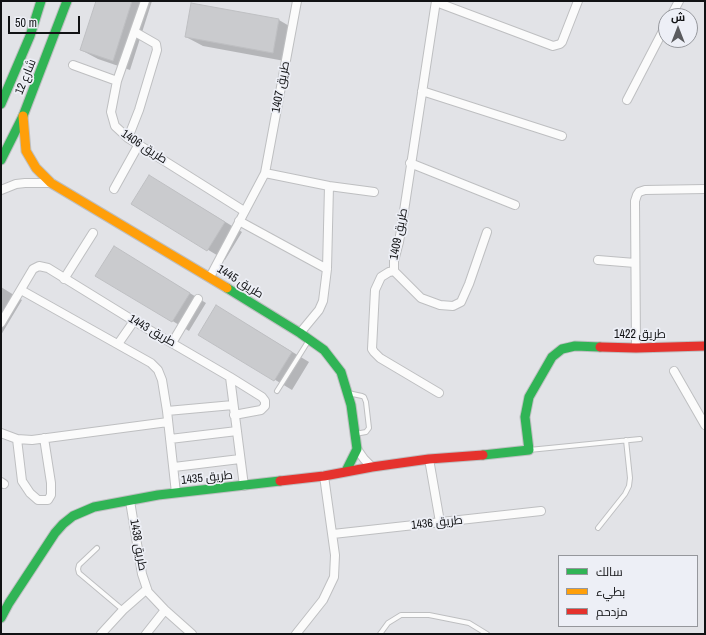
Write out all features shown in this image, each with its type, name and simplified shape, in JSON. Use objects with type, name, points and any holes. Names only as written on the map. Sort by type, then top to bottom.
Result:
[{"type":"street","name":"شارع 12","points":[[1,104],[30,36],[41,1]]},
{"type":"street","name":"شارع 12","points":[[1,160],[23,116],[67,1]]},
{"type":"street","name":"طريق 1406","points":[[145,1],[117,81],[111,112],[115,126],[128,138],[244,211]]},
{"type":"street","name":"طريق 1407","points":[[210,277],[265,173],[297,1]]},
{"type":"street","points":[[436,1],[553,46],[562,42],[578,1]]},
{"type":"street","name":"طريق 1409","points":[[436,1],[399,242],[393,266],[394,271],[421,298],[440,305],[453,306],[461,302],[469,284],[487,232]]},
{"type":"street","points":[[128,138],[139,110],[157,50],[156,44],[134,32]]},
{"type":"street","points":[[627,100],[658,40]]},
{"type":"street","points":[[73,65],[117,81]]},
{"type":"street","points":[[422,91],[562,136]]},
{"type":"street","name":"طريق 1445","points":[[23,116],[26,151],[36,168],[51,183],[210,277],[300,333],[324,350],[341,372],[345,382],[357,449]]},
{"type":"street","points":[[114,189],[139,144]]},
{"type":"street","points":[[410,163],[515,205]]},
{"type":"street","points":[[265,173],[329,186],[374,192]]},
{"type":"street","name":"طريق 1445","points":[[1,190],[26,182],[51,183]]},
{"type":"street","points":[[300,333],[320,310],[324,295],[327,269],[329,186]]},
{"type":"street","points":[[636,348],[635,198],[639,192],[645,190],[705,189]]},
{"type":"street","points":[[239,221],[327,269]]},
{"type":"street","points":[[64,279],[93,233]]},
{"type":"street","points":[[598,260],[635,263]]},
{"type":"street","name":"طريق 1443","points":[[1,323],[33,269],[39,266],[48,268],[134,321],[230,377],[262,397],[265,401],[265,406],[261,410],[234,415]]},
{"type":"street","points":[[394,271],[381,277],[375,290],[372,348],[380,358],[440,393]]},
{"type":"street","points":[[21,290],[151,363],[158,370],[162,380],[167,412],[176,493]]},
{"type":"street","points":[[172,343],[198,299]]},
{"type":"street","points":[[118,344],[134,321]]},
{"type":"street","name":"طريق 1422","points":[[529,450],[525,417],[529,397],[552,357],[562,349],[575,346],[636,348],[705,346]]},
{"type":"street","points":[[674,371],[705,425]]},
{"type":"street","points":[[230,377],[244,486]]},
{"type":"street","points":[[167,412],[233,405]]},
{"type":"street","points":[[1,433],[17,438],[32,440],[168,422]]},
{"type":"street","points":[[170,439],[237,432]]},
{"type":"street","points":[[17,438],[22,481],[30,493],[38,500],[48,500],[51,495],[51,483],[44,438]]},
{"type":"street","points":[[357,449],[372,467]]},
{"type":"street","points":[[346,471],[353,460],[357,449]]},
{"type":"street","name":"طريق 1435","points":[[1,618],[5,600],[55,533],[73,516],[94,507],[158,495],[324,476],[346,471],[429,459],[470,457],[529,450]]},
{"type":"street","points":[[174,467],[240,459]]},
{"type":"street","points":[[429,459],[440,522]]},
{"type":"street","points":[[296,634],[323,600],[334,577],[335,555],[333,534],[324,476]]},
{"type":"street","name":"طريق 1438","points":[[130,501],[142,574],[148,592],[164,610],[189,633]]},
{"type":"street","name":"طريق 1436","points":[[333,534],[541,511]]},
{"type":"street","points":[[100,634],[123,610],[147,589]]},
{"type":"street","points":[[146,634],[164,610]]},
{"type":"lane","points":[[277,391],[309,340]]},
{"type":"lane","points":[[348,393],[364,397],[366,402],[368,428],[366,432],[355,434]]},
{"type":"lane","points":[[529,450],[640,438]]},
{"type":"lane","points":[[598,528],[625,494],[629,486],[630,478],[626,440]]},
{"type":"lane","points":[[97,548],[79,565],[79,573],[123,610]]},
{"type":"lane","points":[[380,634],[388,623],[401,614],[429,615],[469,623],[487,634]]},
{"type":"building","points":[[96,1],[132,1],[113,61],[80,50]]},
{"type":"building","points":[[191,3],[279,19],[273,53],[185,37]]},
{"type":"building","points":[[149,175],[225,222],[207,251],[131,204]]},
{"type":"building","points":[[114,246],[190,293],[172,322],[95,276]]},
{"type":"building","points":[[216,305],[292,352],[274,381],[198,335]]},
{"type":"traffic: fast","points":[[1,104],[30,36],[41,1]]},
{"type":"traffic: fast","points":[[1,160],[23,116],[67,1]]},
{"type":"traffic: fast","points":[[227,288],[300,333],[324,350],[341,372],[351,405],[357,449],[346,471]]},
{"type":"traffic: fast","points":[[483,455],[529,450],[525,417],[529,397],[552,357],[562,349],[575,346],[600,347]]},
{"type":"traffic: fast","points":[[1,618],[9,603],[55,533],[73,516],[94,507],[158,495],[280,481]]},
{"type":"traffic: slow","points":[[23,116],[26,151],[36,168],[51,183],[227,288]]},
{"type":"traffic: jam","points":[[600,347],[636,348],[705,346]]},
{"type":"traffic: jam","points":[[280,481],[324,476],[372,467],[429,459],[483,455]]}]
